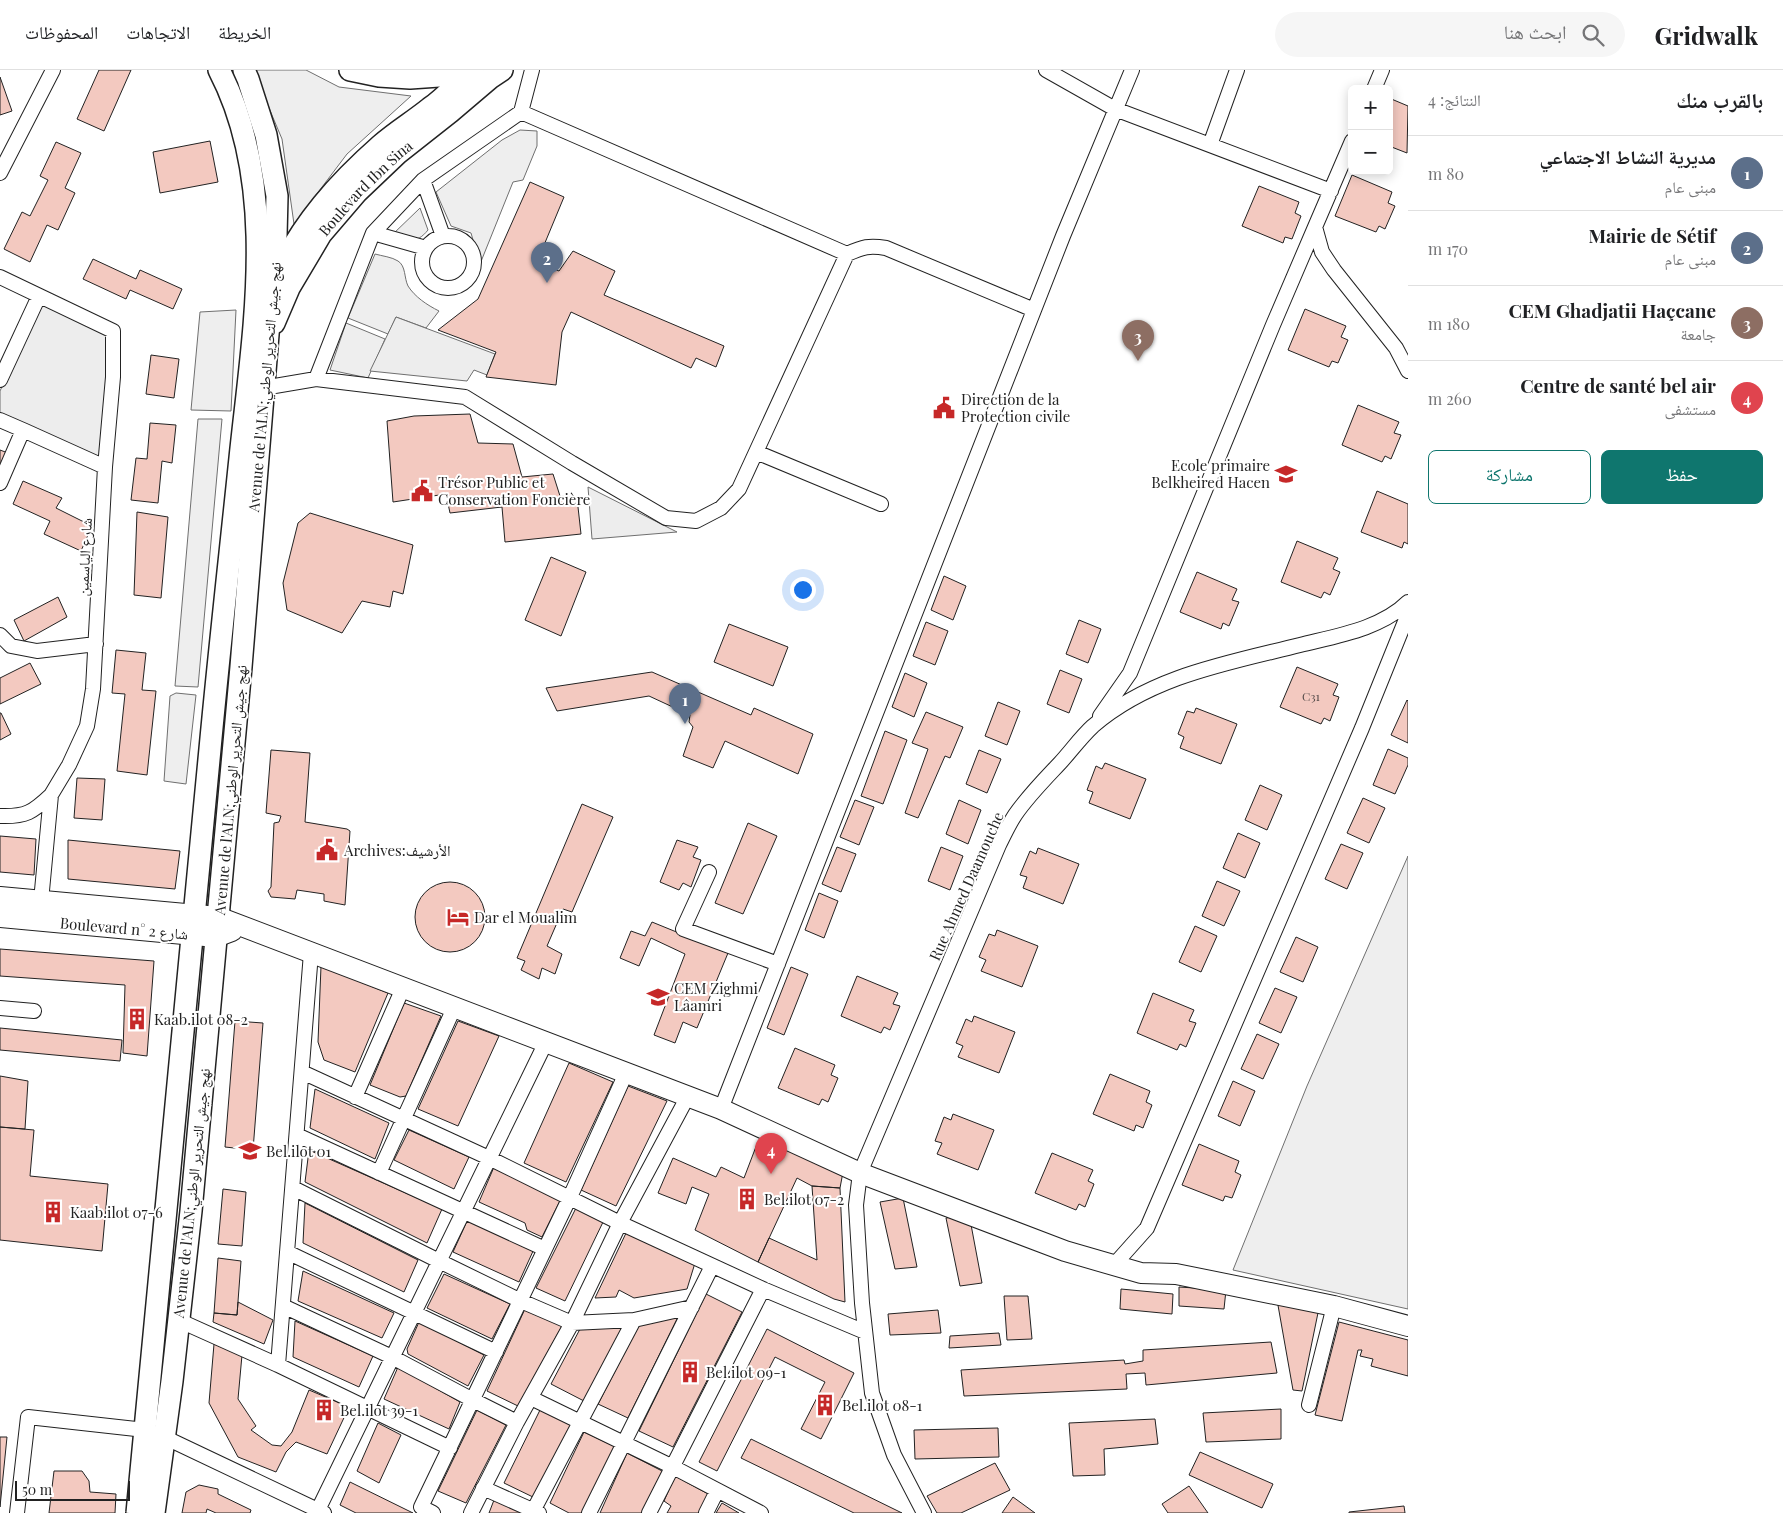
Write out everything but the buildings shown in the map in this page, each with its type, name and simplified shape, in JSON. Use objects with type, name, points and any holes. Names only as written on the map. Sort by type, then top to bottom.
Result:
[{"type":"main road","name":"Avenue de l'ALN;نهج جيش التحرير الوطني","points":[[154,1433],[178,1320],[191,1210],[242,657],[263,388],[258,237],[254,182],[246,140],[236,107],[219,70]]},
{"type":"main road","name":"Avenue de l'ALN;نهج جيش التحرير الوطني","points":[[244,70],[266,136],[277,196],[276,236],[271,291]]},
{"type":"main road","name":"Boulevard Ibn Sina","points":[[350,70],[379,76],[410,78],[474,71]]},
{"type":"main road","name":"Boulevard Ibn Sina","points":[[260,333],[321,234],[357,192],[398,153],[502,70]]},
{"type":"main road","name":"Boulevard Ibn Sina","points":[[260,333],[271,291],[290,250],[315,214],[335,190],[382,144],[432,107],[474,71]]},
{"type":"main road","name":"Avenue de l'ALN;نهج جيش التحرير الوطني","points":[[154,1513],[154,1433],[193,924],[260,333]]},
{"type":"main road","points":[[137,1513],[154,1433]]},
{"type":"street","points":[[0,173],[53,70]]},
{"type":"street","points":[[316,379],[374,233],[422,180],[521,112],[532,70]]},
{"type":"street","points":[[1046,70],[1115,109],[1331,191]]},
{"type":"street","points":[[721,1109],[1034,310],[1132,70]]},
{"type":"street","points":[[1210,145],[1238,70]]},
{"type":"street","points":[[1376,85],[1382,70]]},
{"type":"street","points":[[521,112],[847,254]]},
{"type":"street","points":[[1093,727],[1130,673],[1348,151]]},
{"type":"street","points":[[422,180],[443,236]]},
{"type":"street","points":[[1315,227],[1322,252],[1348,289],[1396,348],[1408,371]]},
{"type":"street","points":[[374,233],[426,248]]},
{"type":"street","points":[[443,236],[452,236],[467,244],[474,260],[469,277],[454,287],[437,285],[430,280],[422,265],[422,256],[430,242],[443,236]]},
{"type":"street","points":[[263,388],[316,379],[465,396],[572,463],[666,518],[696,521],[721,508],[739,489],[847,254],[862,247],[872,245],[886,248],[1034,310]]},
{"type":"street","name":"شارع الياسمين","points":[[0,277],[113,331],[113,377],[105,466],[92,689],[86,726],[70,765],[51,795],[41,900]]},
{"type":"street","points":[[0,380],[39,296]]},
{"type":"street","points":[[0,420],[105,466]]},
{"type":"street","points":[[0,483],[23,430]]},
{"type":"street","points":[[756,452],[881,504]]},
{"type":"street","name":"Rue Ahmed Daamouche","points":[[924,1513],[894,1455],[872,1393],[862,1303],[856,1206],[860,1173],[992,862],[1014,816],[1039,785],[1093,727],[1128,701],[1153,688],[1201,670],[1372,625],[1400,610],[1408,602]]},
{"type":"street","points":[[1114,1265],[1147,1228],[1358,738],[1408,614]]},
{"type":"street","points":[[0,635],[11,646],[37,651],[96,644]]},
{"type":"street","points":[[0,816],[15,817],[34,810],[51,795]]},
{"type":"street","points":[[709,872],[683,929],[778,964]]},
{"type":"street","name":"Boulevard n° شارع 2","points":[[0,897],[41,900],[217,927],[245,926],[311,953]]},
{"type":"street","name":"Boulevard n° شارع 2","points":[[0,917],[193,924]]},
{"type":"street","points":[[278,1365],[311,953],[688,1096],[721,1109],[860,1173],[1065,1250],[1141,1273],[1176,1274],[1334,1306],[1408,1326]]},
{"type":"street","points":[[355,1097],[403,988]]},
{"type":"street","points":[[0,1008],[34,1011]]},
{"type":"street","points":[[379,1173],[454,1008]]},
{"type":"street","points":[[17,1513],[28,1417],[154,1433],[321,1511],[367,1408],[546,1042]]},
{"type":"street","points":[[302,1072],[489,1158],[712,1266],[865,1332]]},
{"type":"street","points":[[433,1513],[421,1506],[570,1197],[626,1073]]},
{"type":"street","points":[[471,1513],[517,1422],[572,1323],[620,1223],[688,1096]]},
{"type":"street","points":[[297,1135],[545,1249]]},
{"type":"street","points":[[292,1188],[520,1301],[572,1323],[634,1320],[692,1307]]},
{"type":"street","points":[[287,1252],[496,1352]]},
{"type":"street","points":[[589,1513],[712,1266]]},
{"type":"street","points":[[649,1513],[763,1289]]},
{"type":"street","points":[[283,1306],[392,1357],[517,1422]]},
{"type":"street","points":[[1309,1404],[1334,1306]]},
{"type":"street","points":[[178,1320],[278,1365],[450,1448]]},
{"type":"street","points":[[483,1488],[535,1512],[634,1320]]},
{"type":"street","points":[[531,1398],[673,1467],[761,1513]]},
{"type":"street","points":[[706,1513],[717,1491]]},
{"type":"shaded area","points":[[253,70],[306,70],[339,87],[411,96],[347,154],[294,224],[282,139]]},
{"type":"shaded area","points":[[520,130],[537,131],[537,146],[523,180],[513,182],[480,264],[471,233],[451,226],[436,192],[502,140]]},
{"type":"shaded area","points":[[420,208],[428,230],[424,235],[412,240],[392,235]]},
{"type":"shaded area","points":[[375,254],[393,258],[401,263],[408,286],[414,294],[439,311],[426,328],[396,317],[388,334],[348,318]]},
{"type":"shaded area","points":[[41,302],[109,334],[108,378],[101,460],[0,415],[0,391]]},
{"type":"shaded area","points":[[236,310],[231,411],[191,410],[200,312]]},
{"type":"shaded area","points":[[396,317],[495,354],[487,375],[474,370],[467,381],[370,371]]},
{"type":"shaded area","points":[[346,323],[385,339],[368,378],[330,370]]},
{"type":"shaded area","points":[[198,419],[222,419],[198,687],[175,686]]},
{"type":"shaded area","points":[[588,487],[677,532],[592,539]]},
{"type":"shaded area","points":[[176,693],[196,695],[186,784],[164,781],[170,696]]},
{"type":"shaded area","points":[[1408,856],[1408,1309],[1233,1270],[1307,1086]]},
{"type":"place","name":"Mairie de Sétif","points":[[547,283]]},
{"type":"place","name":"CEM Ghadjatii Haçcane","points":[[1138,361]]},
{"type":"place","name":"Direction de la Protection civile","points":[[944,408]]},
{"type":"place","name":"Ecole primaire Belkheired Hacen","points":[[1286,474]]},
{"type":"place","name":"Trésor Public et Conservation Foncière","points":[[422,491]]},
{"type":"place","name":"مديرية النشاط الاجتماعي","points":[[685,724]]},
{"type":"place","name":"Archives:الأرشيف","points":[[327,850]]},
{"type":"place","name":"Dar el Moualim","points":[[458,917]]},
{"type":"place","name":"CEM Zighmi Lâamri","points":[[658,997]]},
{"type":"place","name":"Kaab.ilot 08-2","points":[[137,1019]]},
{"type":"place","name":"Bel.ilot 01","points":[[250,1151]]},
{"type":"place","name":"Centre de santé bel air","points":[[771,1174]]},
{"type":"place","name":"Bel.ilot 07-2","points":[[747,1199]]},
{"type":"place","name":"Kaab.ilot 07-6","points":[[53,1212]]},
{"type":"place","name":"Bel.ilot 09-1","points":[[690,1372]]},
{"type":"place","name":"Bel.ilot 08-1","points":[[825,1405]]},
{"type":"place","name":"Bel.ilot 39-1","points":[[324,1410]]}]
